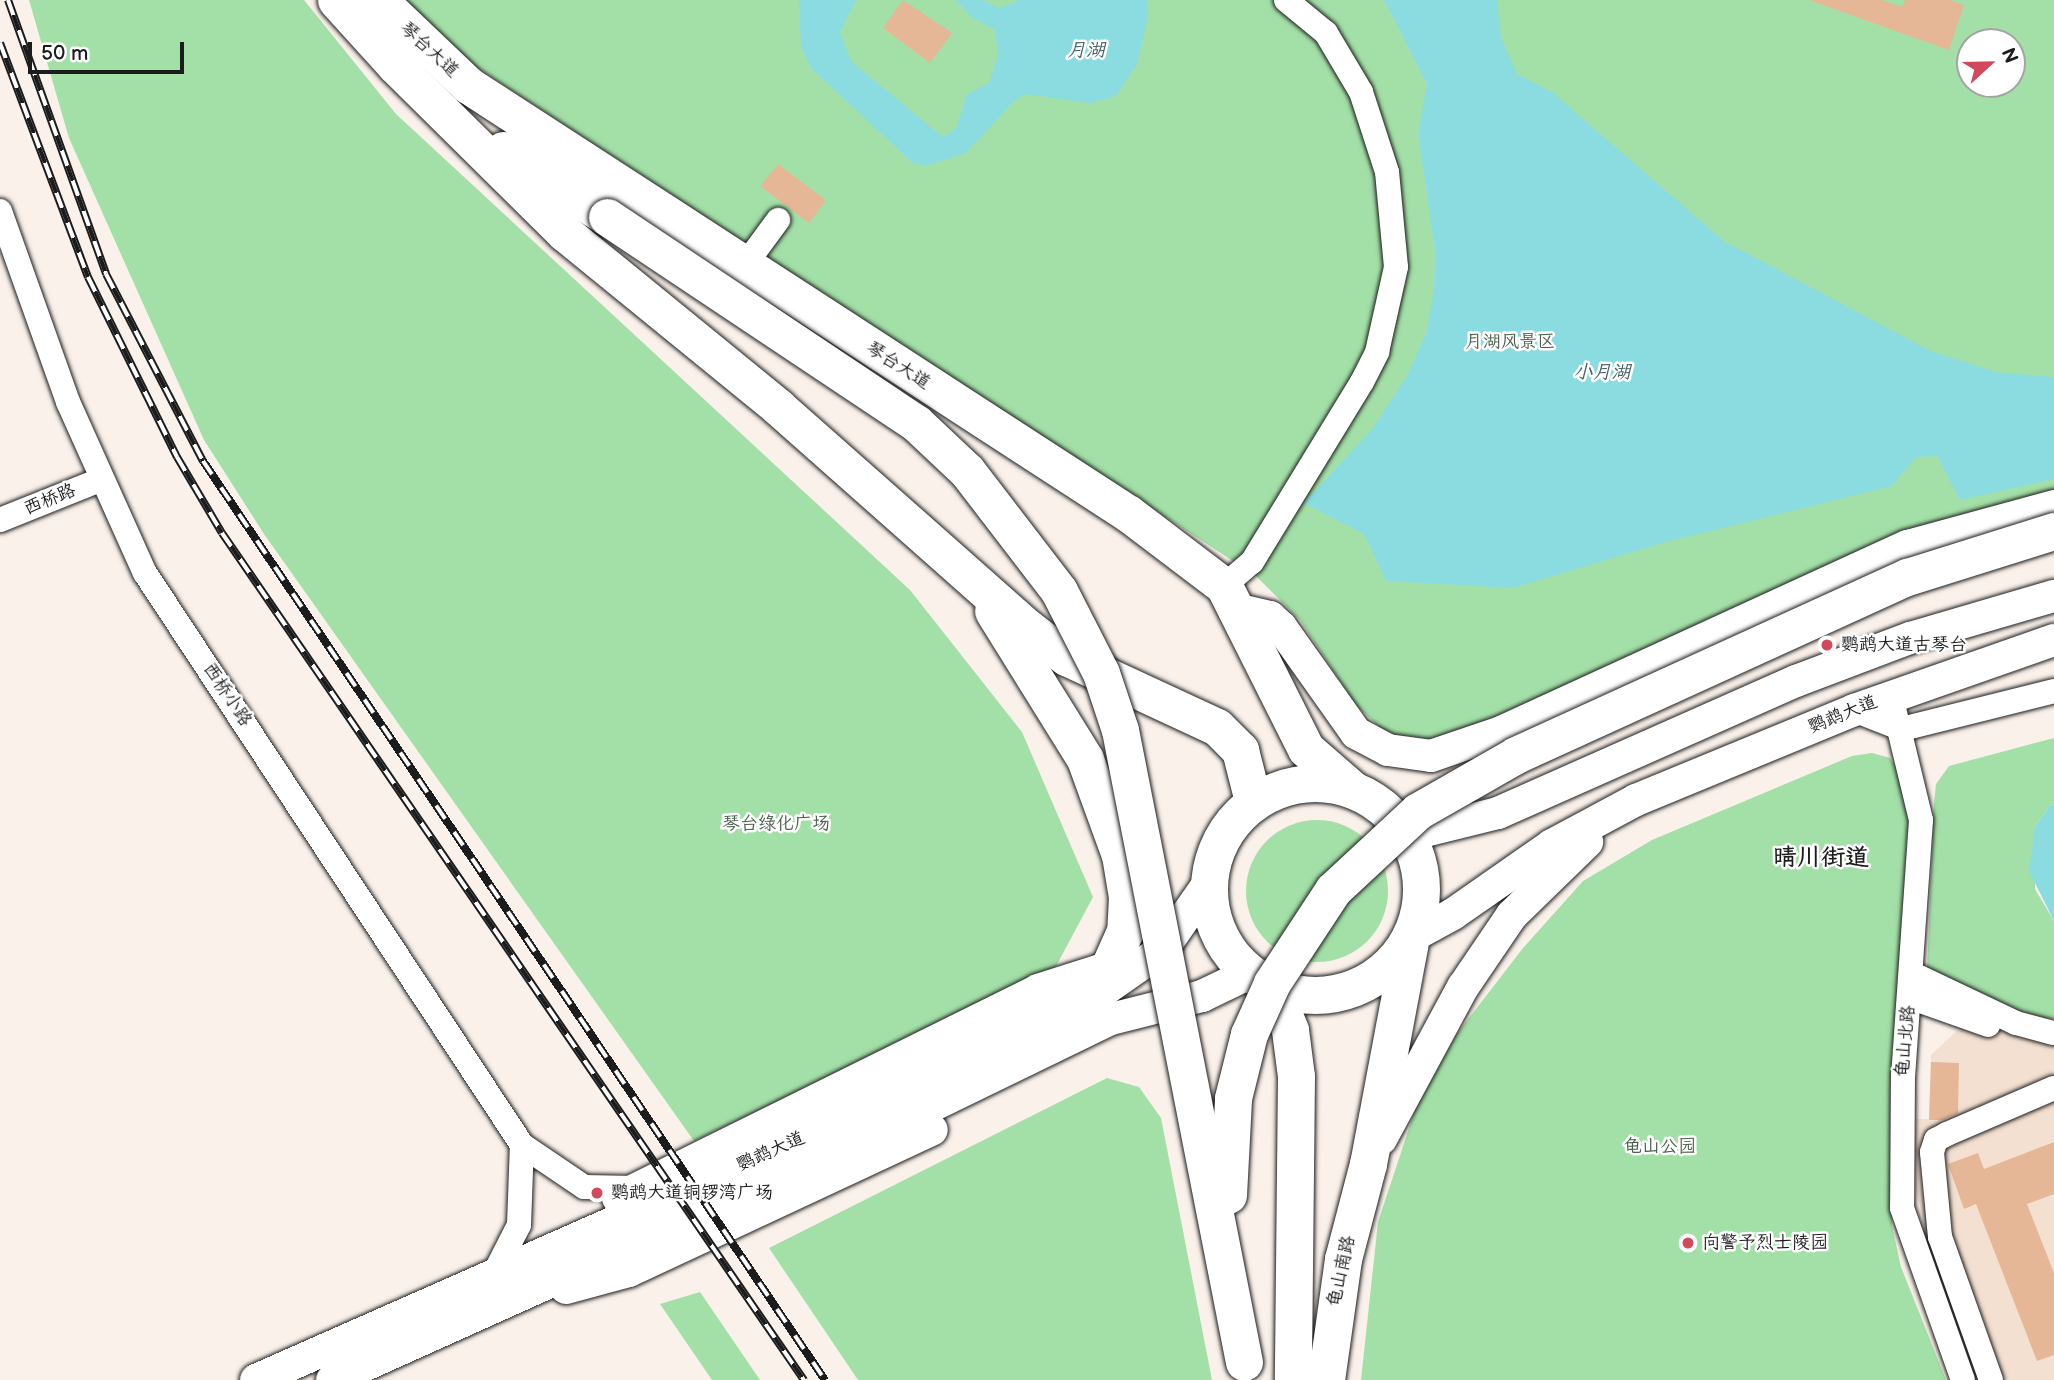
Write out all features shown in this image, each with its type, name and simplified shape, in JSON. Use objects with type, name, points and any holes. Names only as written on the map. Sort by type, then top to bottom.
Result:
[{"type":"highway","name":"琴台大道","points":[[337,0],[435,105],[565,233],[778,407],[1066,657],[1217,727],[1240,750],[1254,801]]},
{"type":"highway","name":"琴台大道","points":[[379,0],[468,85],[1129,514],[1232,598],[1306,749],[1352,789]]},
{"type":"highway","points":[[435,105],[916,423],[967,471],[1059,591],[1101,673],[1120,730],[1246,1371]]},
{"type":"highway","points":[[1246,1371],[1230,1240],[1233,1098],[1249,1034],[1272,983],[1310,922],[1362,861],[1444,793],[1516,755],[1907,577],[2054,531]]},
{"type":"highway","points":[[970,575],[1054,705],[1104,804],[1127,897],[1125,931],[1105,994]]},
{"type":"highway","points":[[1261,980],[1304,995],[1336,994],[1384,970],[1411,937],[1420,907],[1421,875],[1412,845],[1395,819],[1352,789],[1319,782],[1284,786],[1254,801],[1221,837],[1208,884],[1218,933],[1261,980],[1295,1055],[1293,1380]]},
{"type":"highway","name":"龟山南路","points":[[1326,1380],[1343,1259],[1368,1164],[1411,937]]},
{"type":"main road","points":[[1232,598],[1270,617],[1281,626],[1356,733],[1388,750],[1430,756],[1501,732],[1908,546],[2054,506]]},
{"type":"main road","points":[[1395,819],[1429,830],[1460,825],[1540,797],[1675,736],[1910,638],[2054,596]]},
{"type":"main road","name":"鹦鹉大道","points":[[1636,800],[1854,710],[2054,640]]},
{"type":"main road","points":[[1411,937],[1552,845],[1636,800]]},
{"type":"main road","points":[[1368,1164],[1422,1056],[1512,915],[1556,869],[1636,800]]},
{"type":"main road","name":"鹦鹉大道","points":[[256,1380],[487,1286],[1105,994],[1162,950],[1208,884]]},
{"type":"main road","name":"鹦鹉大道","points":[[1105,994],[1202,996],[1261,980]]},
{"type":"main road","points":[[487,1286],[575,1219],[1038,990],[1105,994]]},
{"type":"main road","points":[[487,1286],[629,1271],[844,1175],[1024,1083],[1105,994]]},
{"type":"main road","name":"鹦鹉大道","points":[[332,1380],[487,1286]]},
{"type":"street","points":[[1232,598],[1362,382],[1377,352],[1396,267],[1387,172],[1361,92],[1326,33],[1286,0]]},
{"type":"street","name":"西桥小路","points":[[0,211],[100,480],[145,573],[522,1144]]},
{"type":"street","points":[[745,265],[778,220]]},
{"type":"street","name":"西桥路","points":[[0,520],[100,480]]},
{"type":"street","points":[[1854,710],[1902,729],[2054,691]]},
{"type":"street","name":"龟山北路","points":[[1892,696],[1902,729],[1921,821],[1910,985],[1902,1208],[1963,1380]]},
{"type":"street","points":[[1910,985],[2016,1023],[2054,1033]]},
{"type":"street","points":[[1910,985],[2054,1047]]},
{"type":"street","points":[[1991,1380],[1943,1248],[1932,1152],[1936,1140],[1947,1134],[2054,1088]]},
{"type":"street","points":[[522,1144],[584,1187],[636,1188]]},
{"type":"street","points":[[487,1286],[519,1226],[522,1144]]},
{"type":"shaded area","points":[[1971,990],[2039,1019],[2054,1018],[2054,1380],[1982,1380],[1934,1257],[1914,1183],[1915,1119],[1929,1119],[1931,1055],[1960,1028]]},
{"type":"green space","name":"琴台绿化广场","points":[[29,0],[304,0],[396,114],[910,590],[1022,732],[1093,897],[1053,972],[694,1141],[264,534],[204,440],[69,138]]},
{"type":"green space","name":"月湖风景区","points":[[405,0],[2054,0],[2054,496],[1491,727],[1427,741],[1388,735],[1356,705],[1300,620],[1256,576],[470,63]]},
{"type":"green space","points":[[2054,738],[2054,801],[2035,826],[2035,889],[2054,921],[2054,1018],[2039,1019],[1927,972],[1934,804],[1936,784],[1949,766]]},
{"type":"green space","name":"龟山公园","points":[[1872,753],[1890,758],[1909,787],[1914,832],[1890,1084],[1892,1226],[1901,1267],[1946,1380],[1361,1380],[1378,1222],[1415,1110],[1456,1035],[1523,948],[1583,881],[1652,840],[1852,756]]},
{"type":"green space","points":[[1317,820],[1344,826],[1367,841],[1382,864],[1388,891],[1382,918],[1367,941],[1344,956],[1317,962],[1290,956],[1267,941],[1252,918],[1246,891],[1252,864],[1267,841],[1290,826]]},
{"type":"green space","points":[[1107,1078],[1139,1087],[1161,1118],[1212,1380],[858,1380],[769,1248]]},
{"type":"green space","points":[[700,1292],[760,1380],[712,1380],[660,1304]]},
{"type":"water","name":"月湖","points":[[799,0],[856,0],[840,32],[851,61],[943,137],[956,128],[967,94],[989,83],[998,55],[995,30],[973,18],[956,0],[982,0],[999,8],[1019,0],[1147,0],[1148,17],[1137,64],[1116,96],[1090,103],[1026,94],[1015,100],[966,153],[926,166],[913,163],[811,68],[801,47]]},
{"type":"water","name":"小月湖","points":[[1384,0],[1497,0],[1502,40],[1517,74],[1552,92],[1724,241],[1931,351],[1996,372],[2054,377],[2054,479],[1960,500],[1937,456],[1916,457],[1892,486],[1666,542],[1513,588],[1386,581],[1364,534],[1304,503],[1373,428],[1407,376],[1427,331],[1434,289],[1435,251],[1418,133],[1427,84]]},
{"type":"water","points":[[2054,801],[2054,921],[2029,871],[2035,826]]},
{"type":"building","points":[[903,0],[952,33],[930,63],[883,28]]},
{"type":"building","points":[[1809,0],[1882,0],[1902,7],[1905,0],[1950,0],[1964,5],[1949,50]]},
{"type":"building","points":[[778,164],[826,200],[809,223],[760,186]]},
{"type":"building","points":[[1931,1062],[1959,1063],[1958,1113],[1942,1120],[1929,1120]]},
{"type":"building","points":[[2054,1142],[2054,1194],[2027,1204],[2054,1273],[2054,1355],[2037,1361],[1976,1204],[1964,1209],[1948,1164],[1978,1153],[1984,1169]]},
{"type":"railway","points":[[8,0],[106,274],[203,461],[825,1380]]},
{"type":"railway","points":[[0,43],[88,277],[177,457],[222,533],[804,1380]]},
{"type":"place","name":"鹦鹉大道古琴台","points":[[1827,645]]},
{"type":"place","name":"鹦鹉大道铜锣湾广场","points":[[597,1193]]},
{"type":"place","name":"向警予烈士陵园","points":[[1688,1243]]},
{"type":"district","name":"晴川街道","points":[[1821,858]]}]
